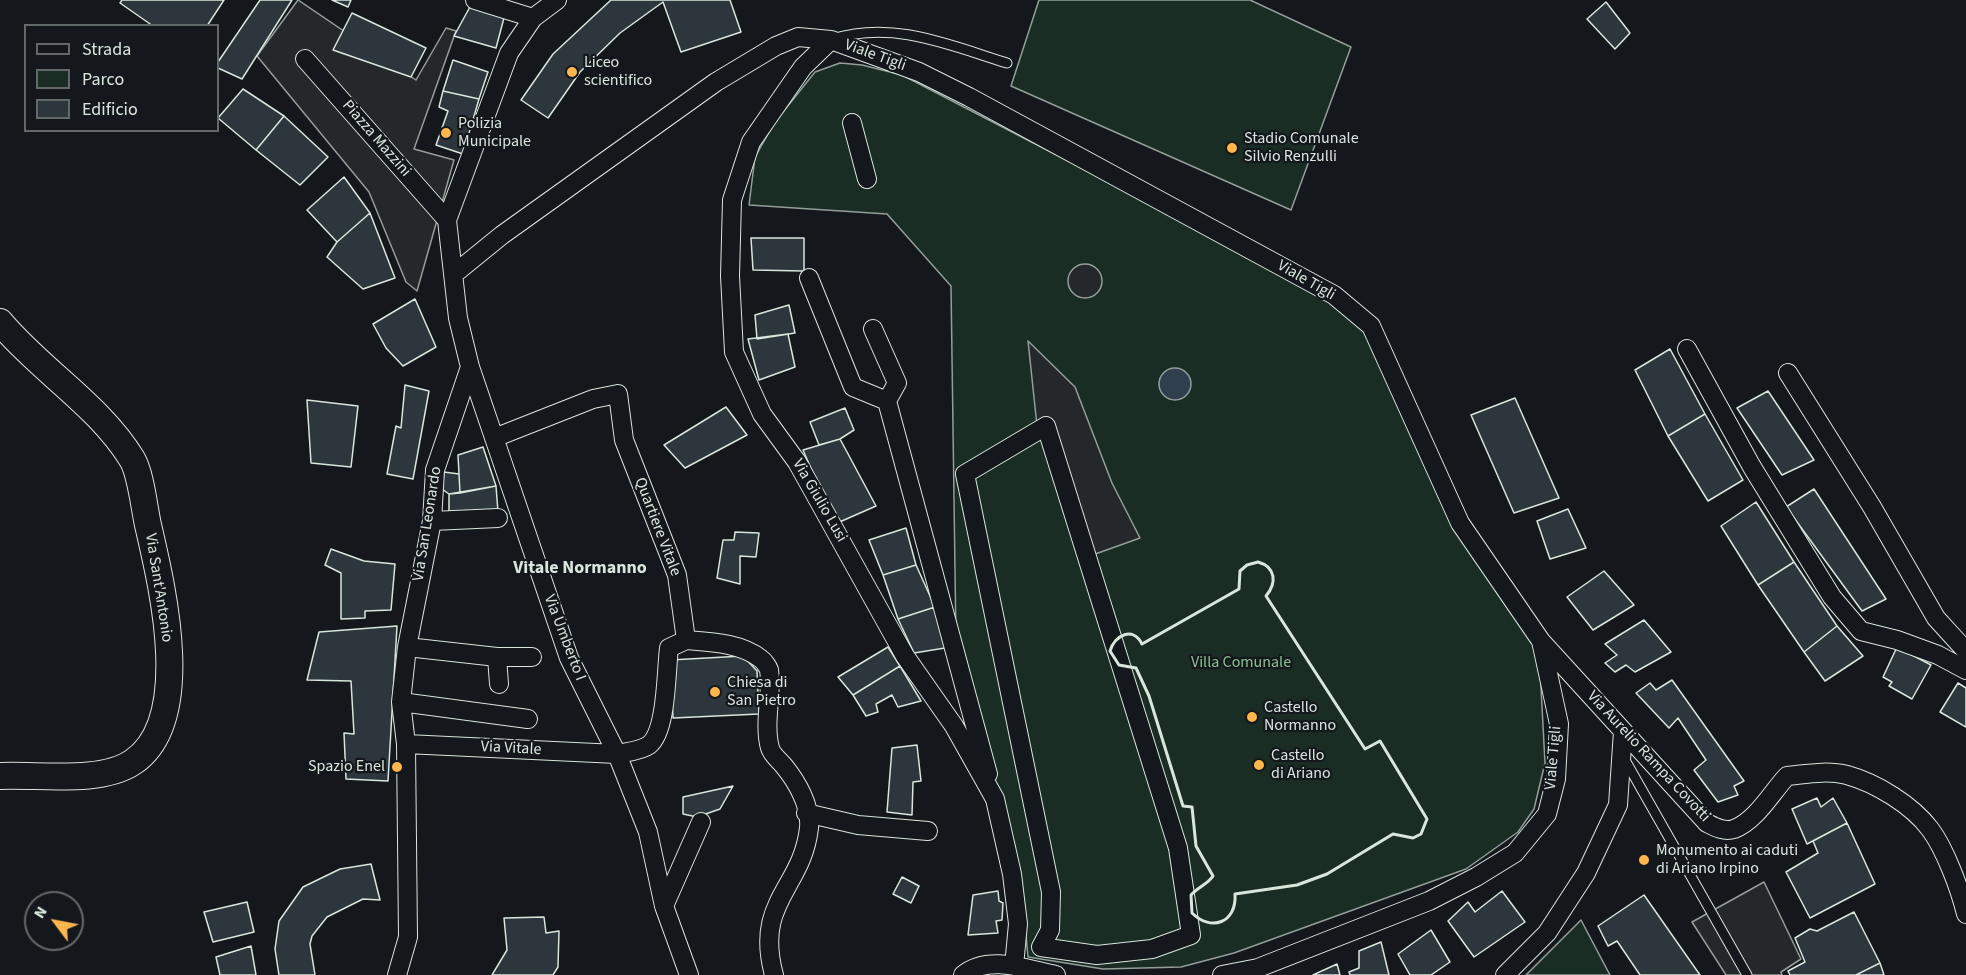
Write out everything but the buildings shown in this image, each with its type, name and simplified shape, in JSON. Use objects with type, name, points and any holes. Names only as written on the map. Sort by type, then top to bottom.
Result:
[{"type":"street","points":[[475,0],[533,18]]},
{"type":"street","points":[[470,367],[458,318],[447,220],[509,53],[533,18],[557,0]]},
{"type":"street","name":"Viale Tigli","points":[[454,273],[502,235],[716,82],[777,46],[798,37],[831,40],[919,72],[969,97],[1334,296],[1371,326],[1460,523],[1541,641],[1559,724],[1556,779],[1547,814],[1515,853],[1476,877],[1419,905],[1258,968],[1222,975]]},
{"type":"street","name":"Via Giulio Lusi","points":[[831,40],[802,67],[751,142],[732,200],[730,276],[734,352],[762,414],[797,462],[905,656],[954,726],[995,799],[1012,874],[1018,924],[1014,966]]},
{"type":"street","name":"Piazza Mazzini","points":[[305,59],[447,220]]},
{"type":"street","points":[[852,123],[867,179]]},
{"type":"street","points":[[809,278],[853,387],[887,401]]},
{"type":"street","name":"Via Sant'Antonio","points":[[0,322],[106,424],[133,461],[159,573],[166,629],[169,684],[163,720],[152,744],[134,762],[109,774],[0,776]]},
{"type":"street","points":[[873,329],[897,382],[887,401],[995,799]]},
{"type":"street","points":[[1687,350],[1752,467],[1832,597],[1861,631],[1897,640],[1938,655],[1966,670]]},
{"type":"street","name":"Via Umberto I","points":[[470,367],[569,658],[616,754],[648,832],[664,906],[689,975]]},
{"type":"street","name":"Via San Leonardo","points":[[397,975],[408,937],[406,744],[401,702],[407,647],[432,521],[435,470],[470,367]]},
{"type":"street","points":[[1788,373],[1872,507],[1936,618],[1966,651]]},
{"type":"street","name":"Quartiere Vitale","points":[[494,438],[593,399],[618,394],[624,440],[677,575],[686,640]]},
{"type":"street","points":[[1046,426],[1178,848],[1191,935],[1152,949],[1097,955],[1041,947],[1050,930],[1051,892],[965,474],[1046,426]]},
{"type":"street","points":[[432,521],[498,518]]},
{"type":"street","points":[[616,754],[646,747],[656,738],[661,717],[669,648],[686,640],[726,644],[762,660],[769,669],[766,718],[770,750],[802,792],[809,827],[799,865],[778,899],[770,920],[767,952],[774,975]]},
{"type":"street","name":"Via Aurelio Rampa Covotti","points":[[1541,641],[1707,823],[1723,830],[1734,829],[1755,814],[1787,776],[1821,772],[1847,775],[1904,804],[1930,830],[1962,898],[1966,914]]},
{"type":"street","points":[[407,647],[497,657],[532,657]]},
{"type":"street","points":[[497,657],[499,684]]},
{"type":"street","points":[[401,702],[528,719]]},
{"type":"street","points":[[1504,975],[1547,933],[1586,873],[1618,805],[1623,731]]},
{"type":"street","name":"Via Vitale","points":[[406,744],[616,754]]},
{"type":"street","points":[[806,813],[858,825],[928,831]]},
{"type":"street","points":[[664,906],[701,822]]},
{"type":"street","points":[[963,975],[971,968],[987,964],[1014,966],[1056,975]]},
{"type":"lane","points":[[831,40],[855,32],[884,31],[919,35],[1007,63]]},
{"type":"lane","points":[[1622,756],[1747,975]]},
{"type":"green space","name":"Stadio Comunale Silvio Renzulli","points":[[1039,0],[1250,0],[1351,47],[1291,210],[1011,86]]},
{"type":"green space","name":"Villa Comunale","points":[[840,63],[862,65],[902,75],[1360,312],[1422,449],[1539,650],[1545,763],[1534,809],[1518,832],[1466,869],[1234,953],[1181,967],[1103,969],[1028,957],[1020,871],[956,642],[951,286],[887,214],[749,205],[755,157],[775,122],[815,72]]},
{"type":"green space","points":[[1581,920],[1610,975],[1526,975]]},
{"type":"shaded area","points":[[298,0],[416,80],[446,28],[456,31],[414,149],[454,160],[417,291],[406,282],[369,192],[257,56]]},
{"type":"shaded area","points":[[1085,264],[1097,269],[1102,281],[1097,293],[1085,298],[1073,293],[1068,281],[1073,269]]},
{"type":"shaded area","points":[[1028,341],[1075,387],[1112,483],[1140,538],[1087,557],[1052,445],[1038,435]]},
{"type":"shaded area","points":[[1764,882],[1801,959],[1781,972],[1782,975],[1726,975],[1692,922]]},
{"type":"water","points":[[1175,368],[1186,373],[1191,384],[1186,395],[1175,400],[1164,395],[1159,384],[1164,373]]},
{"type":"wall","points":[[1258,562],[1264,564],[1273,576],[1272,586],[1266,596],[1365,749],[1380,741],[1427,819],[1421,834],[1413,838],[1393,834],[1327,874],[1297,885],[1235,894],[1232,912],[1221,922],[1214,923],[1199,919],[1192,913],[1191,895],[1213,876],[1196,846],[1192,807],[1183,806],[1149,696],[1136,668],[1119,665],[1110,651],[1112,645],[1124,635],[1134,635],[1142,644],[1239,589],[1240,571],[1247,565],[1258,562]]},
{"type":"place","name":"Liceo scientifico","points":[[572,72]]},
{"type":"place","name":"Polizia Municipale","points":[[446,133]]},
{"type":"place","name":"Stadio Comunale Silvio Renzulli","points":[[1232,148]]},
{"type":"place","name":"Chiesa di San Pietro","points":[[715,692]]},
{"type":"place","name":"Castello Normanno","points":[[1252,717]]},
{"type":"place","name":"Castello di Ariano","points":[[1259,765]]},
{"type":"place","name":"Spazio Enel","points":[[397,767]]},
{"type":"place","name":"Monumento ai caduti di Ariano Irpino","points":[[1644,860]]},
{"type":"district","name":"Vitale Normanno","points":[[580,569]]}]
